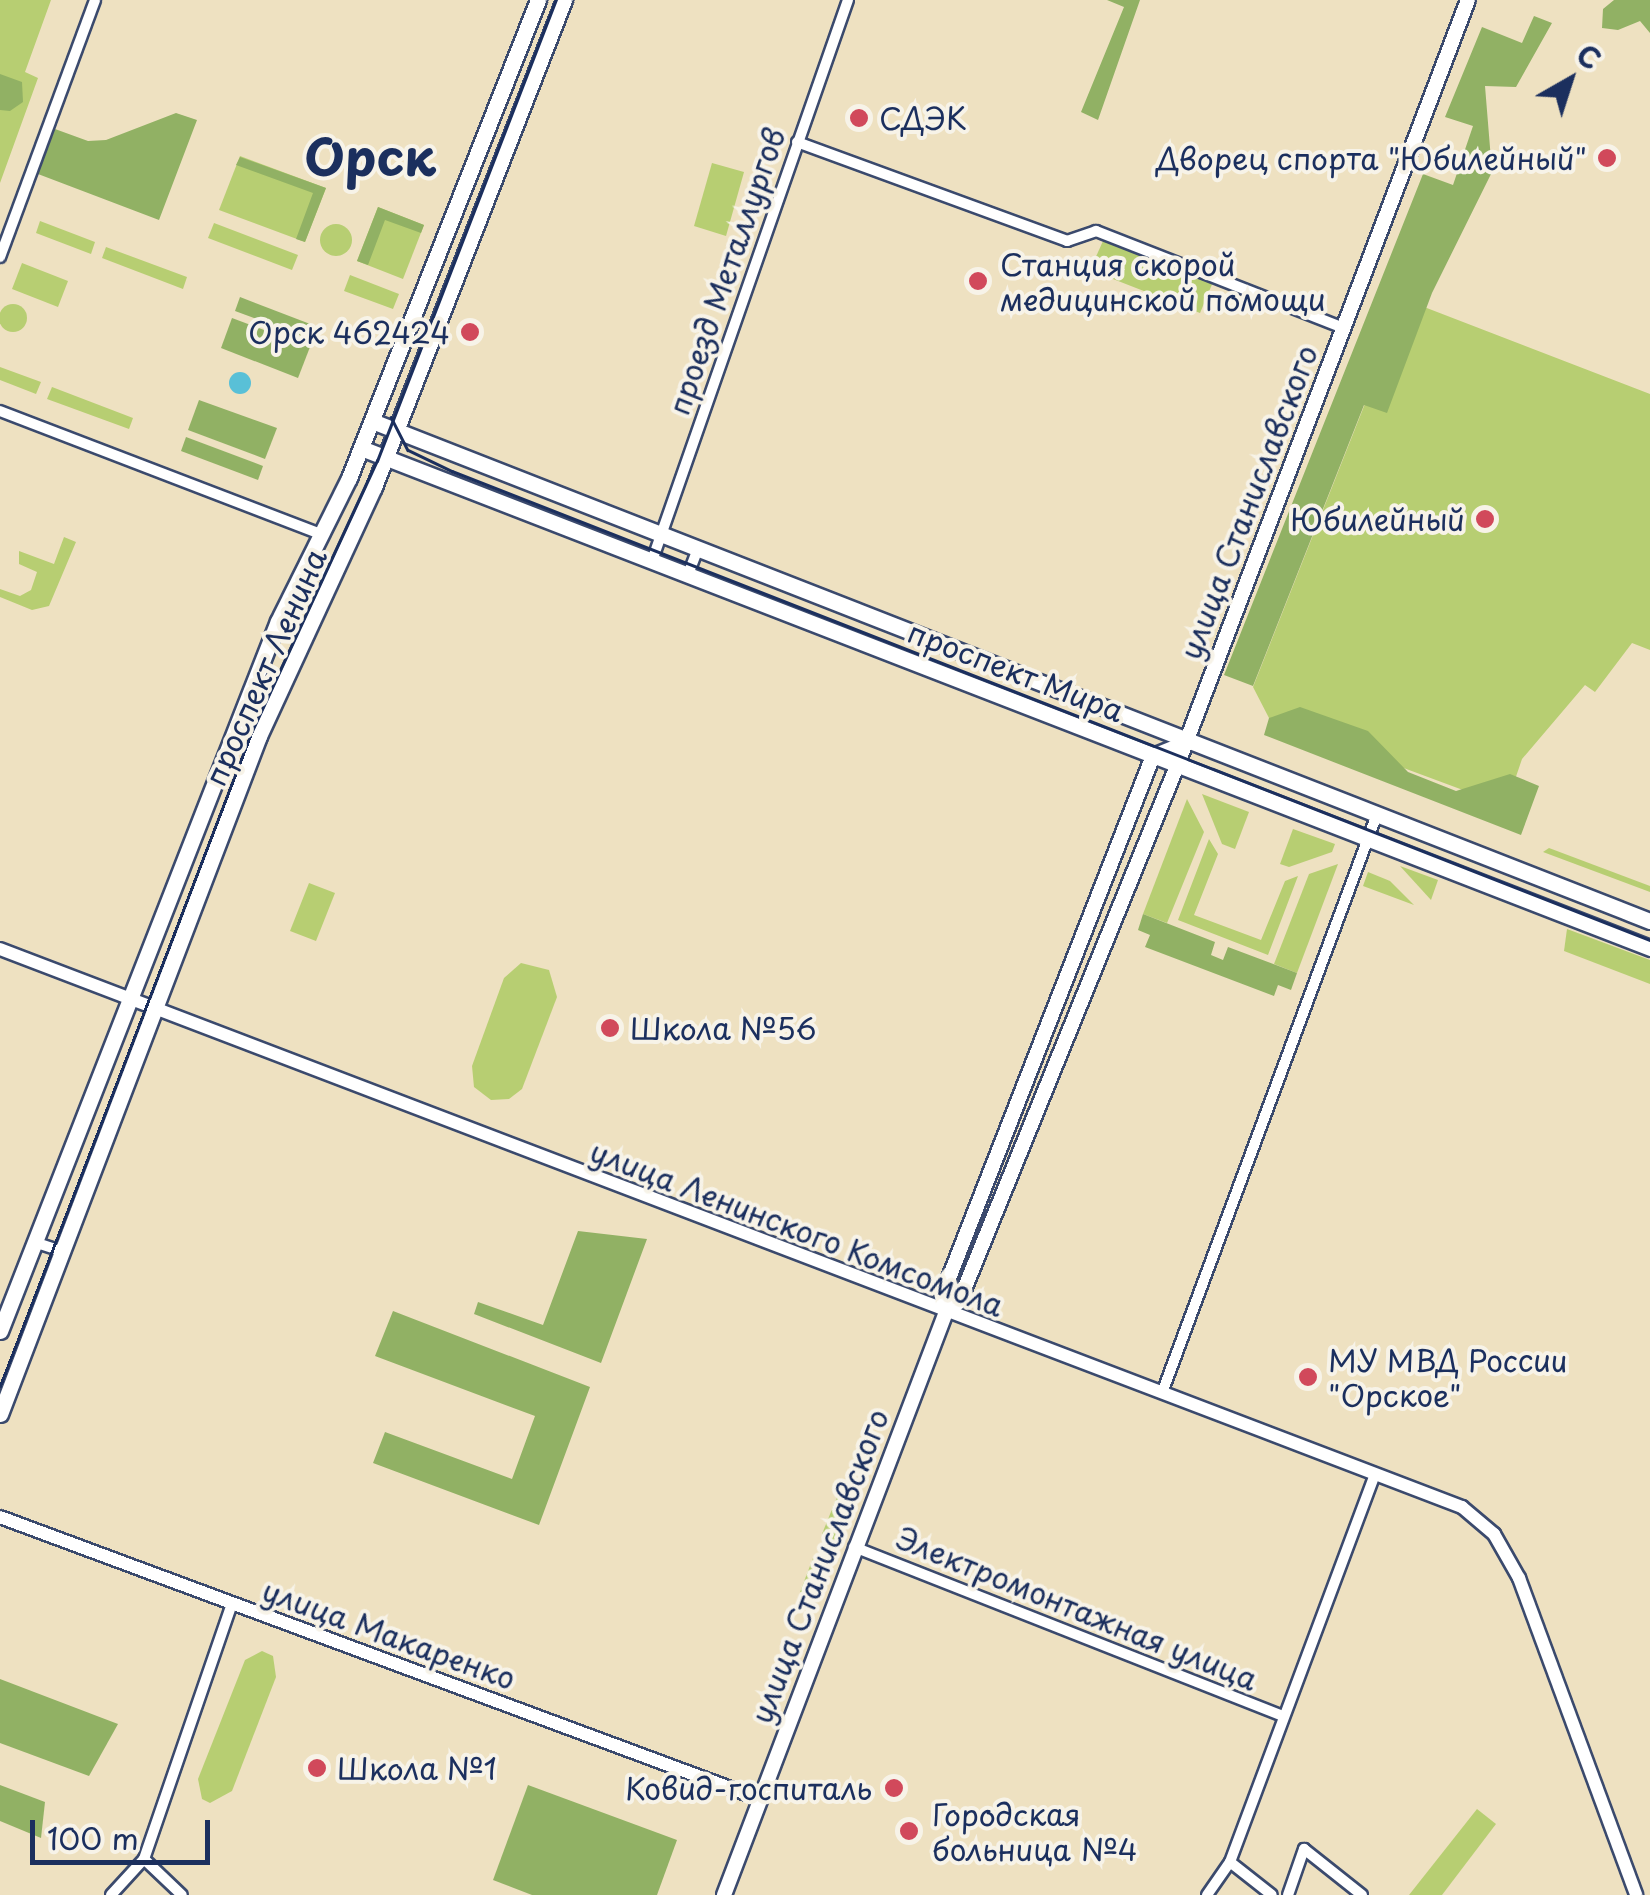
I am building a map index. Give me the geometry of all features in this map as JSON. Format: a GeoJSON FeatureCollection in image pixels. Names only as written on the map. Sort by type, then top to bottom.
{"type":"FeatureCollection","features":[{"type":"Feature","properties":{"kind":"main road","name":"проспект Ленина"},"geometry":{"type":"LineString","coordinates":[[0,1331],[278,622],[308,569],[361,448],[538,0]]}},
{"type":"Feature","properties":{"kind":"main road","name":"проспект Ленина"},"geometry":{"type":"LineString","coordinates":[[0,1414],[159,1010],[259,736],[305,634],[336,578],[386,458],[564,0]]}},
{"type":"Feature","properties":{"kind":"main road","name":"улица Станиславского"},"geometry":{"type":"LineString","coordinates":[[724,1895],[946,1312],[959,1302],[1177,766],[1468,0]]}},
{"type":"Feature","properties":{"kind":"main road","name":"проспект Мира"},"geometry":{"type":"LineString","coordinates":[[372,421],[1186,743],[1650,921]]}},
{"type":"Feature","properties":{"kind":"main road","name":"проспект Мира"},"geometry":{"type":"LineString","coordinates":[[361,448],[689,572],[1367,842],[1650,948]]}},
{"type":"Feature","properties":{"kind":"main road"},"geometry":{"type":"LineString","coordinates":[[1153,756],[1186,743]]}},
{"type":"Feature","properties":{"kind":"main road","name":"улица Станиславского"},"geometry":{"type":"LineString","coordinates":[[946,1312],[942,1296],[1153,756]]}},
{"type":"Feature","properties":{"kind":"street"},"geometry":{"type":"LineString","coordinates":[[0,256],[95,0]]}},
{"type":"Feature","properties":{"kind":"street","name":"проезд Металлургов"},"geometry":{"type":"LineString","coordinates":[[653,558],[848,0]]}},
{"type":"Feature","properties":{"kind":"street"},"geometry":{"type":"LineString","coordinates":[[511,72],[533,79]]}},
{"type":"Feature","properties":{"kind":"street"},"geometry":{"type":"LineString","coordinates":[[486,135],[508,143]]}},
{"type":"Feature","properties":{"kind":"street"},"geometry":{"type":"LineString","coordinates":[[797,142],[1067,241],[1096,231],[1343,328]]}},
{"type":"Feature","properties":{"kind":"street"},"geometry":{"type":"LineString","coordinates":[[449,228],[470,237]]}},
{"type":"Feature","properties":{"kind":"street"},"geometry":{"type":"LineString","coordinates":[[0,411],[323,535]]}},
{"type":"Feature","properties":{"kind":"street"},"geometry":{"type":"LineString","coordinates":[[573,528],[583,503]]}},
{"type":"Feature","properties":{"kind":"street"},"geometry":{"type":"LineString","coordinates":[[689,572],[698,548]]}},
{"type":"Feature","properties":{"kind":"street"},"geometry":{"type":"LineString","coordinates":[[308,569],[336,578]]}},
{"type":"Feature","properties":{"kind":"street"},"geometry":{"type":"LineString","coordinates":[[860,640],[870,616]]}},
{"type":"Feature","properties":{"kind":"street"},"geometry":{"type":"LineString","coordinates":[[278,622],[305,634]]}},
{"type":"Feature","properties":{"kind":"street"},"geometry":{"type":"LineString","coordinates":[[974,684],[983,661]]}},
{"type":"Feature","properties":{"kind":"street"},"geometry":{"type":"LineString","coordinates":[[1013,699],[1022,676]]}},
{"type":"Feature","properties":{"kind":"street"},"geometry":{"type":"LineString","coordinates":[[236,726],[259,736]]}},
{"type":"Feature","properties":{"kind":"street"},"geometry":{"type":"LineString","coordinates":[[216,776],[241,786]]}},
{"type":"Feature","properties":{"kind":"street"},"geometry":{"type":"LineString","coordinates":[[1162,1394],[1376,817]]}},
{"type":"Feature","properties":{"kind":"street"},"geometry":{"type":"LineString","coordinates":[[186,852],[213,863]]}},
{"type":"Feature","properties":{"kind":"street"},"geometry":{"type":"LineString","coordinates":[[176,878],[204,888]]}},
{"type":"Feature","properties":{"kind":"street","name":"улица Ленинского Комсомола"},"geometry":{"type":"LineString","coordinates":[[0,949],[1462,1507],[1494,1534],[1530,1608],[1636,1895]]}},
{"type":"Feature","properties":{"kind":"street"},"geometry":{"type":"LineString","coordinates":[[34,1242],[64,1252]]}},
{"type":"Feature","properties":{"kind":"street"},"geometry":{"type":"LineString","coordinates":[[1207,1895],[1230,1862],[1281,1715],[1375,1474]]}},
{"type":"Feature","properties":{"kind":"street","name":"улица Макаренко"},"geometry":{"type":"LineString","coordinates":[[0,1517],[760,1799]]}},
{"type":"Feature","properties":{"kind":"street","name":"Электромонтажная улица"},"geometry":{"type":"LineString","coordinates":[[854,1546],[1281,1715]]}},
{"type":"Feature","properties":{"kind":"street"},"geometry":{"type":"LineString","coordinates":[[111,1895],[144,1858],[232,1603]]}},
{"type":"Feature","properties":{"kind":"street"},"geometry":{"type":"LineString","coordinates":[[1288,1895],[1304,1849],[1362,1895]]}},
{"type":"Feature","properties":{"kind":"street"},"geometry":{"type":"LineString","coordinates":[[144,1858],[182,1895]]}},
{"type":"Feature","properties":{"kind":"street"},"geometry":{"type":"LineString","coordinates":[[1230,1862],[1272,1895]]}},
{"type":"Feature","properties":{"kind":"green space"},"geometry":{"type":"Polygon","coordinates":[[[0,0],[51,0],[25,72],[38,78],[0,183],[0,0]]]}},
{"type":"Feature","properties":{"kind":"green space"},"geometry":{"type":"Polygon","coordinates":[[[1107,0],[1140,0],[1098,120],[1081,112],[1124,7],[1107,0]]]}},
{"type":"Feature","properties":{"kind":"green space"},"geometry":{"type":"Polygon","coordinates":[[[1614,0],[1650,0],[1650,33],[1640,21],[1618,30],[1602,28],[1603,9],[1614,0]]]}},
{"type":"Feature","properties":{"kind":"green space"},"geometry":{"type":"Polygon","coordinates":[[[1534,16],[1552,23],[1516,87],[1485,86],[1492,172],[1432,293],[1387,413],[1364,405],[1253,686],[1224,675],[1423,174],[1453,185],[1473,126],[1445,117],[1482,27],[1522,43],[1534,16]]]}},
{"type":"Feature","properties":{"kind":"green space"},"geometry":{"type":"Polygon","coordinates":[[[0,74],[22,82],[23,102],[10,111],[0,110],[0,74]]]}},
{"type":"Feature","properties":{"kind":"green space"},"geometry":{"type":"Polygon","coordinates":[[[176,113],[197,120],[159,220],[38,174],[55,129],[88,141],[106,140],[176,113]]]}},
{"type":"Feature","properties":{"kind":"green space"},"geometry":{"type":"Polygon","coordinates":[[[240,156],[326,188],[305,242],[219,210],[240,156]]]}},
{"type":"Feature","properties":{"kind":"green space"},"geometry":{"type":"Polygon","coordinates":[[[240,157],[326,188],[305,242],[296,239],[313,193],[236,165],[240,157]]]}},
{"type":"Feature","properties":{"kind":"green space"},"geometry":{"type":"Polygon","coordinates":[[[712,163],[744,172],[726,236],[694,226],[712,163]]]}},
{"type":"Feature","properties":{"kind":"green space"},"geometry":{"type":"Polygon","coordinates":[[[378,207],[424,225],[403,279],[357,261],[378,207]]]}},
{"type":"Feature","properties":{"kind":"green space"},"geometry":{"type":"Polygon","coordinates":[[[378,207],[424,225],[421,233],[385,220],[368,265],[357,261],[378,207]]]}},
{"type":"Feature","properties":{"kind":"green space"},"geometry":{"type":"Polygon","coordinates":[[[40,221],[95,242],[91,254],[36,233],[40,221]]]}},
{"type":"Feature","properties":{"kind":"green space"},"geometry":{"type":"Polygon","coordinates":[[[214,223],[298,255],[292,270],[208,238],[214,223]]]}},
{"type":"Feature","properties":{"kind":"green space"},"geometry":{"type":"Polygon","coordinates":[[[336,224],[347,229],[352,240],[347,251],[336,256],[325,251],[320,240],[325,229],[336,224]]]}},
{"type":"Feature","properties":{"kind":"green space"},"geometry":{"type":"Polygon","coordinates":[[[1103,241],[1213,282],[1200,313],[1090,270],[1103,241]]]}},
{"type":"Feature","properties":{"kind":"green space"},"geometry":{"type":"Polygon","coordinates":[[[106,247],[187,277],[183,289],[102,258],[106,247]]]}},
{"type":"Feature","properties":{"kind":"green space"},"geometry":{"type":"Polygon","coordinates":[[[22,263],[68,281],[58,307],[12,289],[22,263]]]}},
{"type":"Feature","properties":{"kind":"green space"},"geometry":{"type":"Polygon","coordinates":[[[350,275],[399,294],[393,309],[344,291],[350,275]]]}},
{"type":"Feature","properties":{"kind":"green space"},"geometry":{"type":"Polygon","coordinates":[[[240,297],[318,327],[313,340],[235,311],[240,297]]]}},
{"type":"Feature","properties":{"kind":"green space","name":"Юбилейный"},"geometry":{"type":"Polygon","coordinates":[[[1406,300],[1650,394],[1650,650],[1632,643],[1595,692],[1585,685],[1522,759],[1506,806],[1269,718],[1253,687],[1406,300]]]}},
{"type":"Feature","properties":{"kind":"green space"},"geometry":{"type":"Polygon","coordinates":[[[13,304],[23,308],[27,318],[23,328],[13,332],[3,328],[-1,318],[3,308],[13,304]]]}},
{"type":"Feature","properties":{"kind":"green space"},"geometry":{"type":"Polygon","coordinates":[[[232,318],[310,347],[298,378],[221,348],[232,318]]]}},
{"type":"Feature","properties":{"kind":"green space"},"geometry":{"type":"Polygon","coordinates":[[[0,367],[41,382],[36,394],[0,380],[0,367]]]}},
{"type":"Feature","properties":{"kind":"green space"},"geometry":{"type":"Polygon","coordinates":[[[52,387],[133,418],[129,429],[47,399],[52,387]]]}},
{"type":"Feature","properties":{"kind":"green space"},"geometry":{"type":"Polygon","coordinates":[[[199,400],[277,428],[265,459],[188,430],[199,400]]]}},
{"type":"Feature","properties":{"kind":"green space"},"geometry":{"type":"Polygon","coordinates":[[[186,437],[263,466],[258,480],[181,451],[186,437]]]}},
{"type":"Feature","properties":{"kind":"green space"},"geometry":{"type":"Polygon","coordinates":[[[64,537],[76,542],[49,606],[32,610],[0,597],[0,589],[20,596],[31,590],[37,572],[19,564],[19,551],[54,564],[64,537]]]}},
{"type":"Feature","properties":{"kind":"green space"},"geometry":{"type":"Polygon","coordinates":[[[1300,707],[1368,731],[1408,772],[1456,791],[1510,774],[1539,786],[1521,835],[1264,735],[1269,718],[1300,707]]]}},
{"type":"Feature","properties":{"kind":"green space"},"geometry":{"type":"Polygon","coordinates":[[[1202,794],[1249,812],[1235,849],[1222,844],[1202,794]]]}},
{"type":"Feature","properties":{"kind":"green space"},"geometry":{"type":"Polygon","coordinates":[[[1187,799],[1204,832],[1167,923],[1143,914],[1187,799]]]}},
{"type":"Feature","properties":{"kind":"green space"},"geometry":{"type":"Polygon","coordinates":[[[1293,829],[1335,844],[1332,852],[1289,867],[1280,864],[1293,829]]]}},
{"type":"Feature","properties":{"kind":"green space"},"geometry":{"type":"Polygon","coordinates":[[[1209,839],[1218,854],[1194,915],[1261,940],[1285,881],[1298,876],[1268,955],[1178,920],[1209,839]]]}},
{"type":"Feature","properties":{"kind":"green space"},"geometry":{"type":"Polygon","coordinates":[[[1549,848],[1650,886],[1650,892],[1543,852],[1549,848]]]}},
{"type":"Feature","properties":{"kind":"green space"},"geometry":{"type":"Polygon","coordinates":[[[1338,864],[1297,973],[1274,964],[1309,874],[1338,864]]]}},
{"type":"Feature","properties":{"kind":"green space"},"geometry":{"type":"Polygon","coordinates":[[[1400,866],[1438,880],[1431,900],[1400,866]]]}},
{"type":"Feature","properties":{"kind":"green space"},"geometry":{"type":"Polygon","coordinates":[[[1368,872],[1390,881],[1414,905],[1363,886],[1368,872]]]}},
{"type":"Feature","properties":{"kind":"green space"},"geometry":{"type":"Polygon","coordinates":[[[309,883],[335,893],[316,941],[290,931],[309,883]]]}},
{"type":"Feature","properties":{"kind":"green space"},"geometry":{"type":"Polygon","coordinates":[[[1143,914],[1215,942],[1211,955],[1223,960],[1228,947],[1297,973],[1291,990],[1278,985],[1274,996],[1145,947],[1150,935],[1138,930],[1143,914]]]}},
{"type":"Feature","properties":{"kind":"green space"},"geometry":{"type":"Polygon","coordinates":[[[1567,929],[1650,960],[1650,984],[1564,951],[1567,929]]]}},
{"type":"Feature","properties":{"kind":"green space"},"geometry":{"type":"Polygon","coordinates":[[[521,963],[549,970],[557,997],[522,1089],[509,1099],[491,1100],[474,1087],[472,1066],[504,978],[521,963]]]}},
{"type":"Feature","properties":{"kind":"green space"},"geometry":{"type":"Polygon","coordinates":[[[578,1231],[647,1239],[601,1363],[474,1314],[478,1302],[543,1325],[578,1231]]]}},
{"type":"Feature","properties":{"kind":"green space"},"geometry":{"type":"Polygon","coordinates":[[[393,1311],[590,1387],[539,1525],[373,1463],[385,1432],[512,1479],[535,1416],[375,1356],[393,1311]]]}},
{"type":"Feature","properties":{"kind":"green space"},"geometry":{"type":"Polygon","coordinates":[[[837,1497],[853,1504],[835,1548],[822,1534],[837,1497]]]}},
{"type":"Feature","properties":{"kind":"green space"},"geometry":{"type":"Polygon","coordinates":[[[824,1553],[832,1556],[816,1597],[800,1592],[813,1558],[821,1561],[824,1553]]]}},
{"type":"Feature","properties":{"kind":"green space"},"geometry":{"type":"Polygon","coordinates":[[[262,1651],[273,1656],[276,1677],[232,1791],[210,1803],[202,1799],[198,1779],[245,1660],[262,1651]]]}},
{"type":"Feature","properties":{"kind":"green space"},"geometry":{"type":"Polygon","coordinates":[[[0,1679],[118,1724],[89,1776],[0,1743],[0,1679]]]}},
{"type":"Feature","properties":{"kind":"green space"},"geometry":{"type":"Polygon","coordinates":[[[0,1785],[45,1802],[41,1838],[0,1821],[0,1785]]]}},
{"type":"Feature","properties":{"kind":"green space"},"geometry":{"type":"Polygon","coordinates":[[[528,1785],[677,1840],[657,1895],[532,1895],[493,1880],[528,1785]]]}},
{"type":"Feature","properties":{"kind":"green space"},"geometry":{"type":"Polygon","coordinates":[[[1477,1809],[1496,1824],[1442,1895],[1409,1895],[1477,1809]]]}},
{"type":"Feature","properties":{"kind":"water"},"geometry":{"type":"Polygon","coordinates":[[[240,372],[248,375],[248,391],[240,394],[232,391],[229,383],[232,375],[240,372]]]}},
{"type":"Feature","properties":{"kind":"tram line"},"geometry":{"type":"LineString","coordinates":[[0,1386],[252,731],[377,461],[556,0]]}},
{"type":"Feature","properties":{"kind":"tram line"},"geometry":{"type":"LineString","coordinates":[[391,417],[408,450],[452,471],[1650,940]]}},
{"type":"Feature","properties":{"kind":"place","name":"СДЭК"},"geometry":{"type":"Point","coordinates":[859,118]}},
{"type":"Feature","properties":{"kind":"place","name":"Дворец спорта \"Юбилейный\""},"geometry":{"type":"Point","coordinates":[1607,158]}},
{"type":"Feature","properties":{"kind":"place","name":"Станция скорой медицинской помощи"},"geometry":{"type":"Point","coordinates":[978,281]}},
{"type":"Feature","properties":{"kind":"place","name":"Орск 462424"},"geometry":{"type":"Point","coordinates":[470,332]}},
{"type":"Feature","properties":{"kind":"place","name":"Юбилейный"},"geometry":{"type":"Point","coordinates":[1485,519]}},
{"type":"Feature","properties":{"kind":"place","name":"Школа №56"},"geometry":{"type":"Point","coordinates":[610,1028]}},
{"type":"Feature","properties":{"kind":"place","name":"МУ МВД России \"Орское\""},"geometry":{"type":"Point","coordinates":[1308,1377]}},
{"type":"Feature","properties":{"kind":"place","name":"Школа №1"},"geometry":{"type":"Point","coordinates":[317,1768]}},
{"type":"Feature","properties":{"kind":"place","name":"Ковид-госпиталь"},"geometry":{"type":"Point","coordinates":[894,1788]}},
{"type":"Feature","properties":{"kind":"place","name":"Городская больница №4"},"geometry":{"type":"Point","coordinates":[909,1831]}},
{"type":"Feature","properties":{"kind":"district","name":"Орск"},"geometry":{"type":"Point","coordinates":[370,156]}}]}
